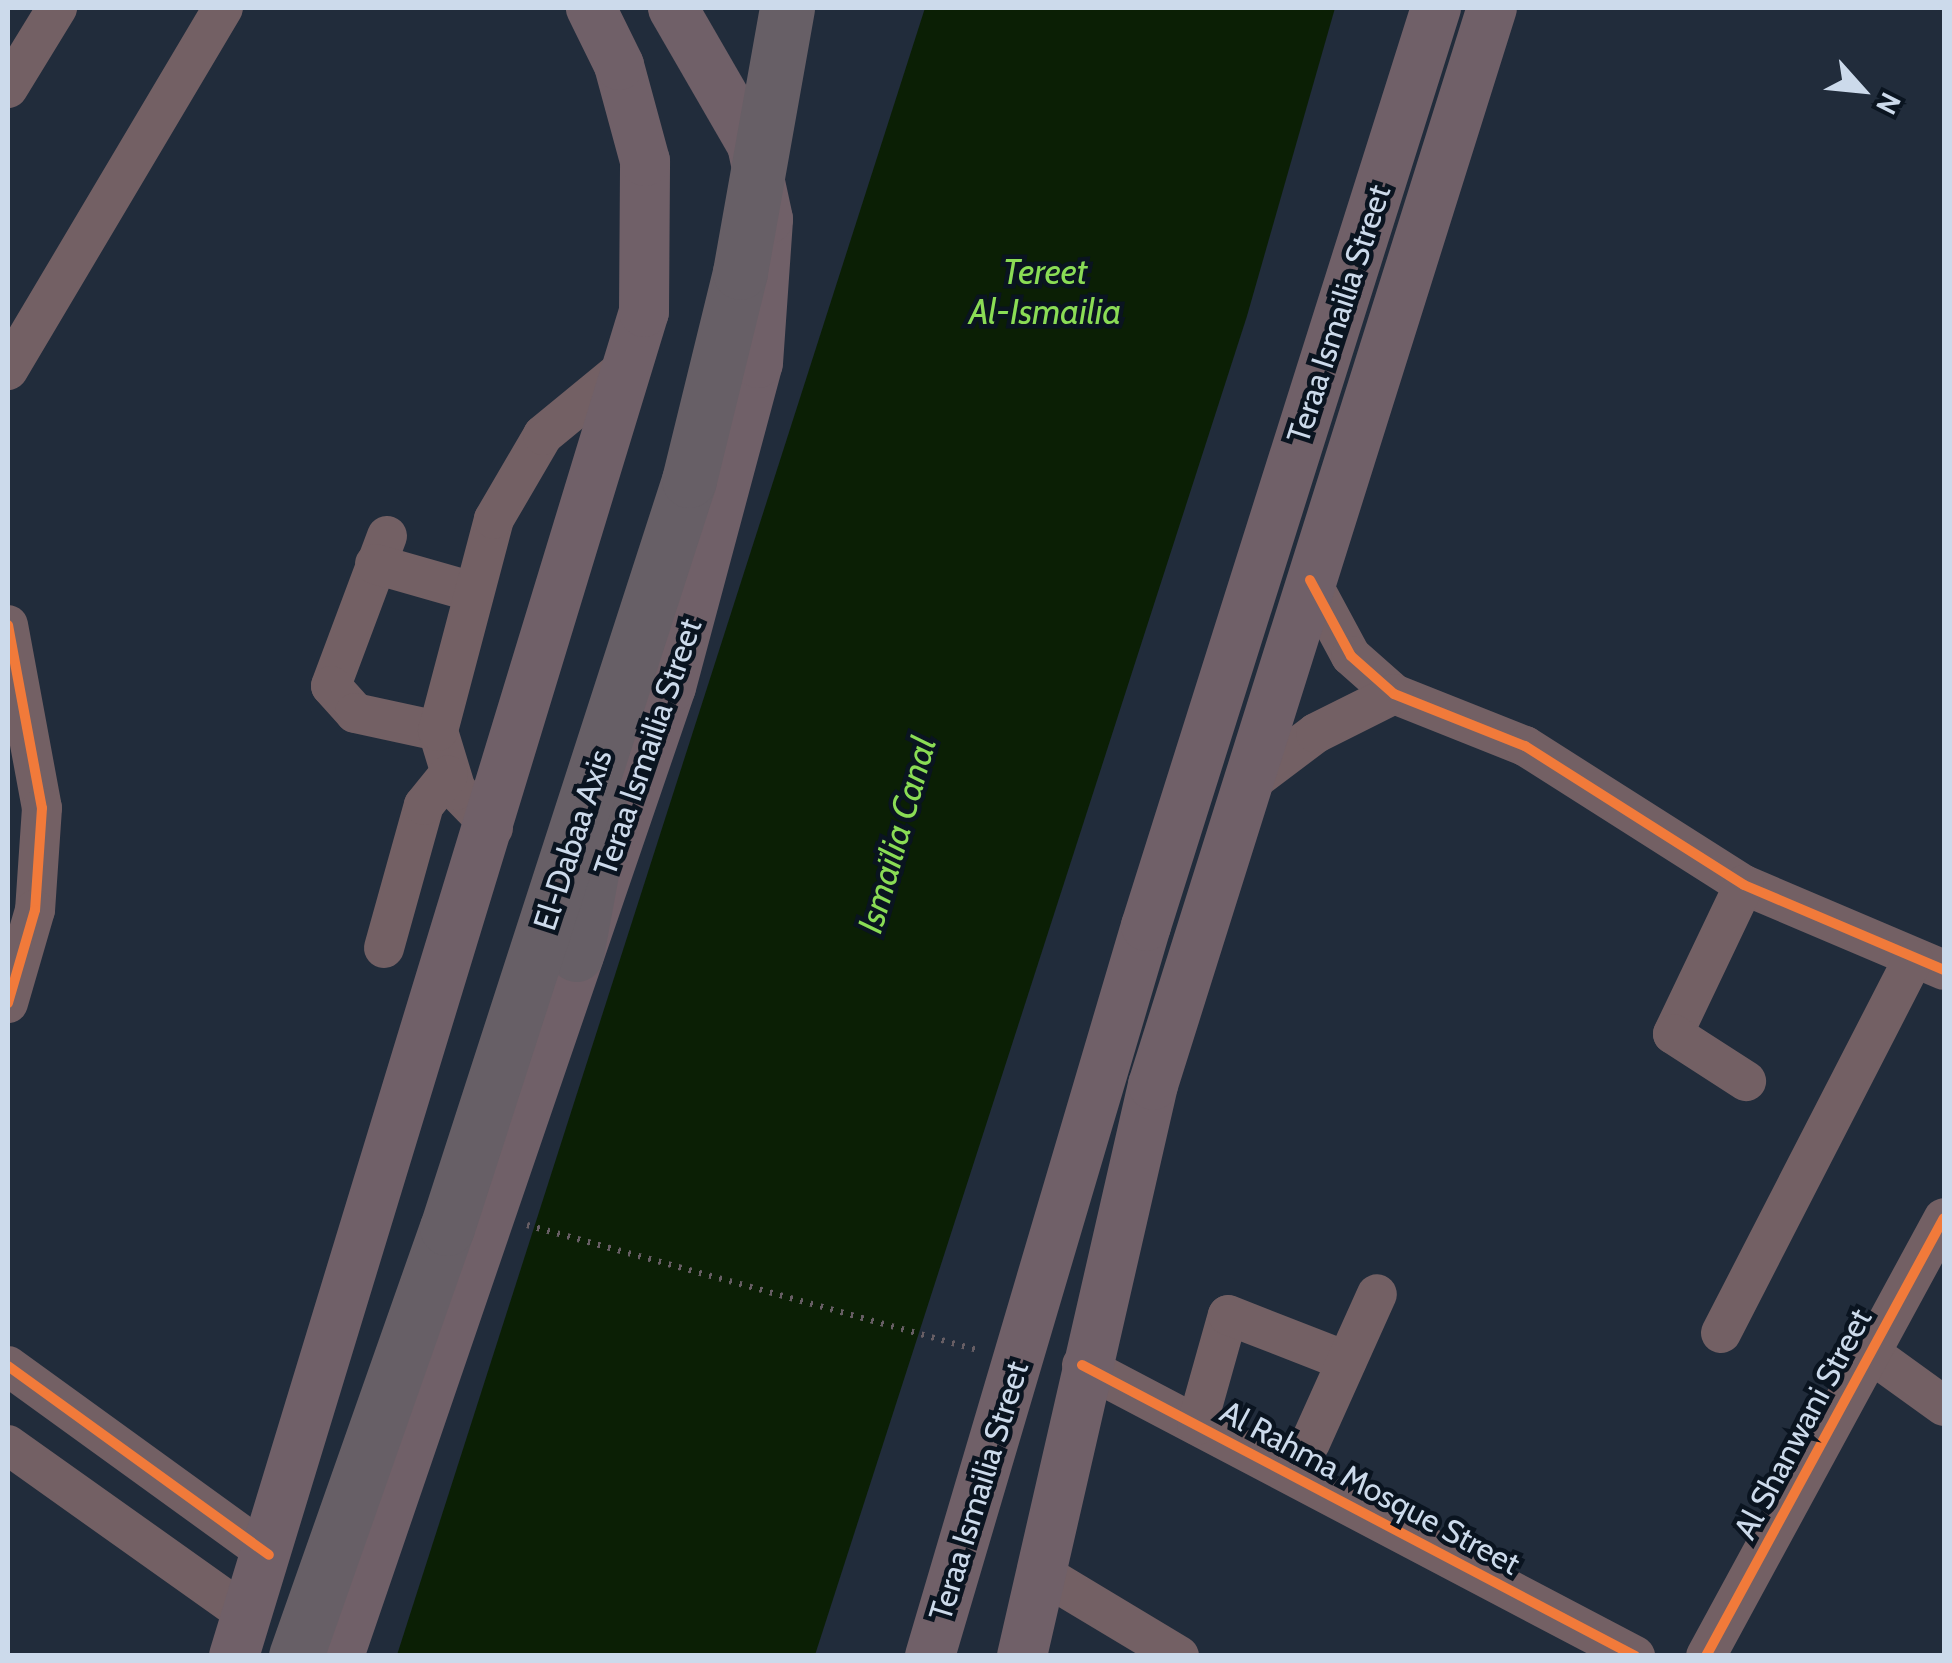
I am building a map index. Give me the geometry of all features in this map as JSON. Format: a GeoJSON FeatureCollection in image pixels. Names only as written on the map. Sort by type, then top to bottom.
{"type":"FeatureCollection","features":[{"type":"Feature","properties":{"kind":"highway","name":"El-Dabaa Axis"},"geometry":{"type":"LineString","coordinates":[[296,1656],[448,1228],[689,480],[740,272],[787,8]]}},
{"type":"Feature","properties":{"kind":"highway"},"geometry":{"type":"LineString","coordinates":[[576,954],[624,743],[744,382],[824,8]]}},
{"type":"Feature","properties":{"kind":"main road"},"geometry":{"type":"LineString","coordinates":[[240,1635],[269,1555],[494,828],[633,361],[650,262],[646,162],[619,65],[591,8]]}},
{"type":"Feature","properties":{"kind":"main road","name":"Teraa Ismailia Street"},"geometry":{"type":"LineString","coordinates":[[339,1656],[714,547],[766,293],[768,219],[752,145],[673,8]]}},
{"type":"Feature","properties":{"kind":"main road","name":"Teraa Ismailia Street"},"geometry":{"type":"LineString","coordinates":[[930,1656],[1152,908],[1436,8]]}},
{"type":"Feature","properties":{"kind":"main road","name":"Teraa Ismailia Street"},"geometry":{"type":"LineString","coordinates":[[1022,1656],[1082,1365],[1153,1085],[1492,8]]}},
{"type":"Feature","properties":{"kind":"street"},"geometry":{"type":"LineString","coordinates":[[8,88],[56,8]]}},
{"type":"Feature","properties":{"kind":"street"},"geometry":{"type":"LineString","coordinates":[[8,370],[223,8]]}},
{"type":"Feature","properties":{"kind":"street"},"geometry":{"type":"LineString","coordinates":[[494,828],[448,775],[438,730],[494,519],[524,462],[577,400],[633,361]]}},
{"type":"Feature","properties":{"kind":"street"},"geometry":{"type":"LineString","coordinates":[[438,730],[355,713],[331,686],[381,550],[473,592]]}},
{"type":"Feature","properties":{"kind":"street"},"geometry":{"type":"LineString","coordinates":[[1310,580],[1342,644],[1394,694],[1524,746],[1744,885],[1929,964],[1721,1333]]}},
{"type":"Feature","properties":{"kind":"street"},"geometry":{"type":"LineString","coordinates":[[8,625],[42,808],[8,1003]]}},
{"type":"Feature","properties":{"kind":"street"},"geometry":{"type":"LineString","coordinates":[[1247,785],[1316,733],[1394,694]]}},
{"type":"Feature","properties":{"kind":"street"},"geometry":{"type":"LineString","coordinates":[[384,948],[424,804],[448,775]]}},
{"type":"Feature","properties":{"kind":"street"},"geometry":{"type":"LineString","coordinates":[[1744,885],[1674,1034],[1746,1080]]}},
{"type":"Feature","properties":{"kind":"street","name":"Al Shanwani Street"},"geometry":{"type":"LineString","coordinates":[[1706,1656],[1944,1218]]}},
{"type":"Feature","properties":{"kind":"street"},"geometry":{"type":"LineString","coordinates":[[1310,1442],[1377,1294]]}},
{"type":"Feature","properties":{"kind":"street"},"geometry":{"type":"LineString","coordinates":[[1197,1425],[1228,1315],[1346,1361]]}},
{"type":"Feature","properties":{"kind":"street"},"geometry":{"type":"LineString","coordinates":[[1869,1352],[1944,1406]]}},
{"type":"Feature","properties":{"kind":"street","name":"Al Rahma Mosque Street"},"geometry":{"type":"LineString","coordinates":[[1082,1365],[1635,1656]]}},
{"type":"Feature","properties":{"kind":"street"},"geometry":{"type":"LineString","coordinates":[[8,1366],[269,1555]]}},
{"type":"Feature","properties":{"kind":"street"},"geometry":{"type":"LineString","coordinates":[[8,1445],[240,1635]]}},
{"type":"Feature","properties":{"kind":"street"},"geometry":{"type":"LineString","coordinates":[[1041,1573],[1179,1656]]}},
{"type":"Feature","properties":{"kind":"path"},"geometry":{"type":"LineString","coordinates":[[527,1225],[992,1354]]}},
{"type":"Feature","properties":{"kind":"water","name":"Tereet Al-Ismailia"},"geometry":{"type":"Polygon","coordinates":[[[925,8],[1335,8],[1247,316],[815,1655],[397,1655],[925,8]]]}},
{"type":"Feature","properties":{"kind":"cycle path"},"geometry":{"type":"LineString","coordinates":[[1310,580],[1351,656],[1394,694],[1525,746],[1744,885],[1944,970]]}},
{"type":"Feature","properties":{"kind":"cycle path"},"geometry":{"type":"LineString","coordinates":[[8,625],[42,808],[35,910],[8,1003]]}},
{"type":"Feature","properties":{"kind":"cycle path"},"geometry":{"type":"LineString","coordinates":[[1706,1656],[1944,1218]]}},
{"type":"Feature","properties":{"kind":"cycle path"},"geometry":{"type":"LineString","coordinates":[[1082,1365],[1635,1656]]}},
{"type":"Feature","properties":{"kind":"cycle path"},"geometry":{"type":"LineString","coordinates":[[8,1366],[269,1555]]}},
{"type":"Feature","properties":{"kind":"water label","name":"Ismaïlia Canal"},"geometry":{"type":"Point","coordinates":[897,835]}}]}
